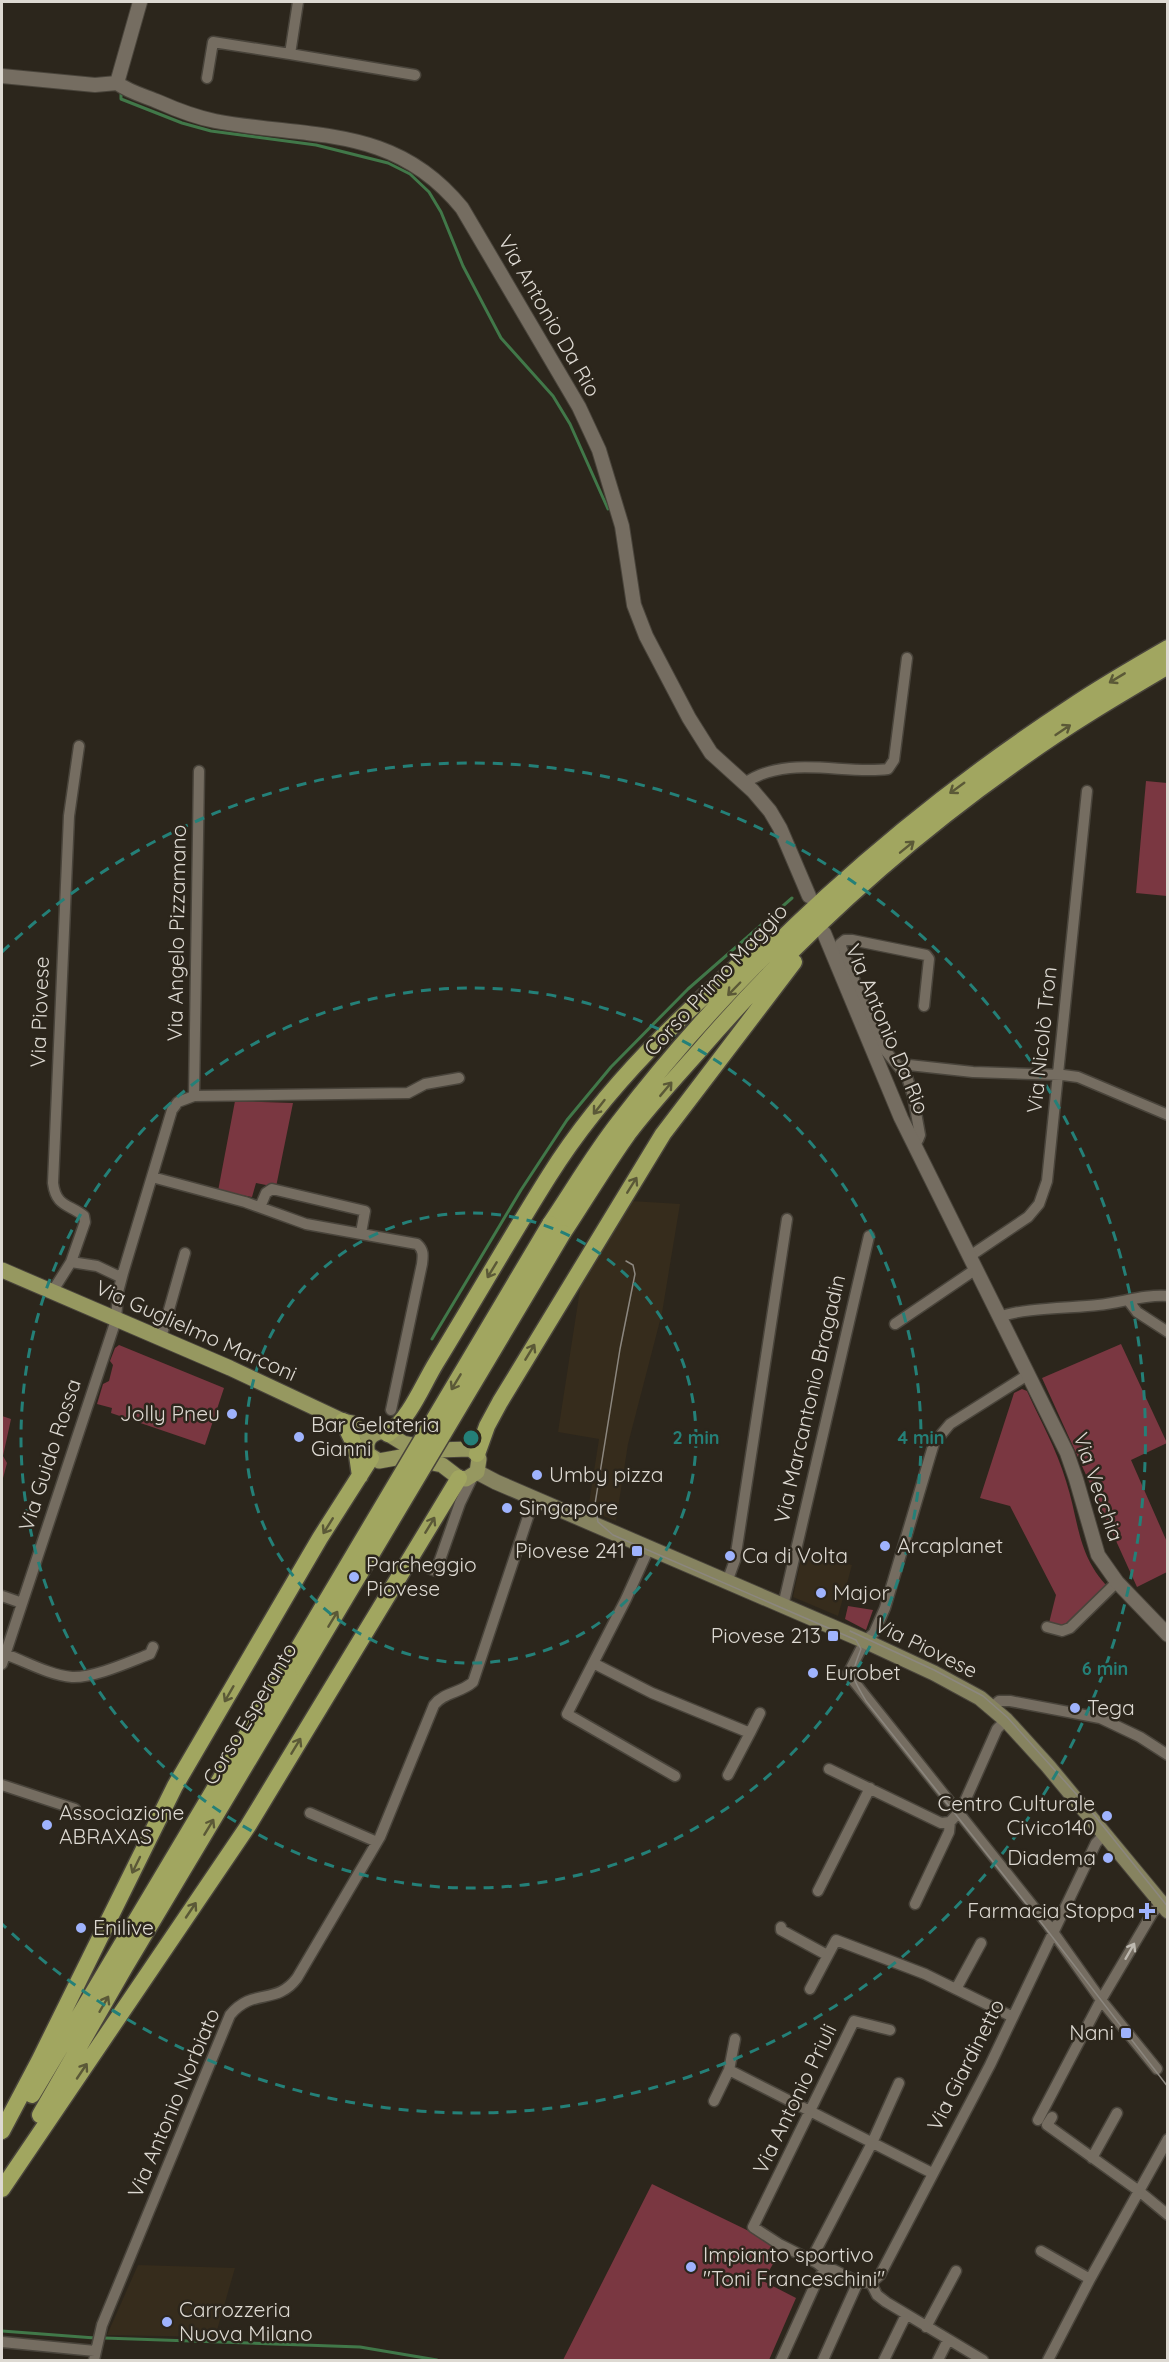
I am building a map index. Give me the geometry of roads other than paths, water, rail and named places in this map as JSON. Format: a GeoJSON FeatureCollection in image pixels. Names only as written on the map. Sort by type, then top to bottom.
{"type":"FeatureCollection","features":[{"type":"Feature","properties":{"kind":"highway","name":"Corso Primo Maggio"},"geometry":{"type":"LineString","coordinates":[[422,1455],[563,1233],[623,1128],[806,936],[945,797],[1071,706],[1167,648]]}},
{"type":"Feature","properties":{"kind":"highway","name":"Corso Primo Maggio"},"geometry":{"type":"LineString","coordinates":[[879,861],[953,810],[1018,760],[1078,720],[1167,666]]}},
{"type":"Feature","properties":{"kind":"highway"},"geometry":{"type":"LineString","coordinates":[[388,1434],[406,1417],[430,1372],[550,1174],[609,1094],[642,1057],[719,982],[816,897],[879,861]]}},
{"type":"Feature","properties":{"kind":"highway"},"geometry":{"type":"LineString","coordinates":[[477,1454],[487,1426],[500,1402],[670,1124],[807,945],[879,861]]}},
{"type":"Feature","properties":{"kind":"highway"},"geometry":{"type":"LineString","coordinates":[[344,1421],[356,1448],[360,1476]]}},
{"type":"Feature","properties":{"kind":"highway","name":"Corso Esperanto"},"geometry":{"type":"LineString","coordinates":[[2,2182],[297,1666],[422,1455]]}},
{"type":"Feature","properties":{"kind":"highway"},"geometry":{"type":"LineString","coordinates":[[2,2131],[175,1786],[320,1538],[371,1458]]}},
{"type":"Feature","properties":{"kind":"highway"},"geometry":{"type":"LineString","coordinates":[[2,2189],[248,1826],[470,1475]]}},
{"type":"Feature","properties":{"kind":"highway","name":"Corso Esperanto"},"geometry":{"type":"LineString","coordinates":[[2,2144],[297,1666]]}},
{"type":"Feature","properties":{"kind":"main road","name":"Via Guglielmo Marconi"},"geometry":{"type":"LineString","coordinates":[[2,1270],[353,1423],[370,1437]]}},
{"type":"Feature","properties":{"kind":"main road"},"geometry":{"type":"LineString","coordinates":[[371,1458],[366,1444],[370,1437],[379,1432],[388,1434],[403,1443],[437,1450],[470,1449],[477,1454],[479,1466],[470,1475]]}},
{"type":"Feature","properties":{"kind":"main road","name":"Via Piovese"},"geometry":{"type":"LineString","coordinates":[[371,1458],[384,1461],[401,1457],[436,1464],[496,1482],[864,1641],[966,1689],[1006,1720],[1048,1766],[1165,1908]]}},
{"type":"Feature","properties":{"kind":"street"},"geometry":{"type":"LineString","coordinates":[[2,76],[96,85],[117,83],[140,2]]}},
{"type":"Feature","properties":{"kind":"street"},"geometry":{"type":"LineString","coordinates":[[290,54],[298,2]]}},
{"type":"Feature","properties":{"kind":"street"},"geometry":{"type":"LineString","coordinates":[[207,78],[213,42],[415,75]]}},
{"type":"Feature","properties":{"kind":"street","name":"Via Antonio Da Rio"},"geometry":{"type":"LineString","coordinates":[[117,83],[192,116],[371,145],[408,160],[446,188],[462,208],[579,407],[599,450],[622,526],[634,605],[656,657],[711,753],[746,783],[770,811],[780,828],[809,896]]}},
{"type":"Feature","properties":{"kind":"street"},"geometry":{"type":"LineString","coordinates":[[746,783],[763,775],[788,769],[813,767],[888,769],[894,760],[907,658]]}},
{"type":"Feature","properties":{"kind":"street","name":"Via Piovese"},"geometry":{"type":"LineString","coordinates":[[52,1292],[71,1262],[84,1228],[84,1216],[61,1203],[54,1191],[53,1183],[69,816],[79,746]]}},
{"type":"Feature","properties":{"kind":"street","name":"Via Angelo Pizzamano"},"geometry":{"type":"LineString","coordinates":[[194,1096],[199,771]]}},
{"type":"Feature","properties":{"kind":"street","name":"Via Nicolò Tron"},"geometry":{"type":"LineString","coordinates":[[970,1256],[1028,1217],[1039,1204],[1047,1181],[1087,791]]}},
{"type":"Feature","properties":{"kind":"street","name":"Via Antonio Da Rio"},"geometry":{"type":"LineString","coordinates":[[824,933],[913,1142],[1044,1403]]}},
{"type":"Feature","properties":{"kind":"street","name":"Via Antonio Da Rio"},"geometry":{"type":"LineString","coordinates":[[913,1142],[918,1140],[920,1135],[907,1077],[902,1068],[880,1044],[840,944],[845,940],[852,940],[926,955],[929,960],[924,1006]]}},
{"type":"Feature","properties":{"kind":"street"},"geometry":{"type":"LineString","coordinates":[[902,1068],[909,1065],[973,1072],[1058,1075],[1087,1080],[1167,1115]]}},
{"type":"Feature","properties":{"kind":"street"},"geometry":{"type":"LineString","coordinates":[[116,1320],[118,1292],[123,1273],[172,1110],[178,1102],[194,1096],[408,1093],[425,1084],[459,1078]]}},
{"type":"Feature","properties":{"kind":"street"},"geometry":{"type":"LineString","coordinates":[[152,1177],[260,1207],[306,1224],[417,1244],[422,1248],[423,1254],[391,1410]]}},
{"type":"Feature","properties":{"kind":"street"},"geometry":{"type":"LineString","coordinates":[[260,1207],[266,1193],[272,1189],[365,1211],[361,1233]]}},
{"type":"Feature","properties":{"kind":"street"},"geometry":{"type":"LineString","coordinates":[[727,1582],[735,1560],[787,1219]]}},
{"type":"Feature","properties":{"kind":"street","name":"Via Marcantonio Bragadin"},"geometry":{"type":"LineString","coordinates":[[783,1606],[869,1236]]}},
{"type":"Feature","properties":{"kind":"street"},"geometry":{"type":"LineString","coordinates":[[161,1338],[185,1253]]}},
{"type":"Feature","properties":{"kind":"street"},"geometry":{"type":"LineString","coordinates":[[71,1262],[97,1266],[118,1276],[123,1273]]}},
{"type":"Feature","properties":{"kind":"street"},"geometry":{"type":"LineString","coordinates":[[895,1324],[976,1269]]}},
{"type":"Feature","properties":{"kind":"street"},"geometry":{"type":"LineString","coordinates":[[1000,1317],[1017,1313],[1167,1296]]}},
{"type":"Feature","properties":{"kind":"street"},"geometry":{"type":"LineString","coordinates":[[1128,1300],[1137,1312],[1167,1332]]}},
{"type":"Feature","properties":{"kind":"street","name":"Via Guido Rossa"},"geometry":{"type":"LineString","coordinates":[[3,1659],[116,1320]]}},
{"type":"Feature","properties":{"kind":"street"},"geometry":{"type":"LineString","coordinates":[[1029,1374],[950,1424],[939,1434],[934,1443],[885,1608],[874,1633],[864,1641],[848,1674],[954,1818],[1053,1934],[1101,2000],[1157,2069]]}},
{"type":"Feature","properties":{"kind":"street","name":"Via Vecchia"},"geometry":{"type":"LineString","coordinates":[[1044,1403],[1072,1467],[1098,1555],[1117,1582],[1167,1635]]}},
{"type":"Feature","properties":{"kind":"street"},"geometry":{"type":"LineString","coordinates":[[428,1568],[436,1571],[470,1475]]}},
{"type":"Feature","properties":{"kind":"street","name":"Via Antonio Norbiato"},"geometry":{"type":"LineString","coordinates":[[2,2342],[94,2356],[102,2325],[230,2015],[239,2005],[249,1999],[290,1988],[377,1842],[434,1705],[439,1699],[467,1687],[472,1682],[534,1499]]}},
{"type":"Feature","properties":{"kind":"street"},"geometry":{"type":"LineString","coordinates":[[649,1548],[626,1599],[567,1714],[675,1776]]}},
{"type":"Feature","properties":{"kind":"street"},"geometry":{"type":"LineString","coordinates":[[1047,1627],[1062,1631],[1070,1628],[1117,1582]]}},
{"type":"Feature","properties":{"kind":"street"},"geometry":{"type":"LineString","coordinates":[[2,1596],[22,1603]]}},
{"type":"Feature","properties":{"kind":"street"},"geometry":{"type":"LineString","coordinates":[[3,1659],[74,1677],[90,1675],[133,1661],[150,1654],[153,1647]]}},
{"type":"Feature","properties":{"kind":"street"},"geometry":{"type":"LineString","coordinates":[[593,1663],[652,1693],[750,1733]]}},
{"type":"Feature","properties":{"kind":"street","name":"Via Piovese"},"geometry":{"type":"LineString","coordinates":[[992,1707],[999,1701],[1010,1701],[1100,1718],[1140,1737],[1167,1755]]}},
{"type":"Feature","properties":{"kind":"street"},"geometry":{"type":"LineString","coordinates":[[728,1775],[760,1713]]}},
{"type":"Feature","properties":{"kind":"street"},"geometry":{"type":"LineString","coordinates":[[915,1904],[997,1728],[1006,1720]]}},
{"type":"Feature","properties":{"kind":"street"},"geometry":{"type":"LineString","coordinates":[[830,1769],[941,1822],[954,1818]]}},
{"type":"Feature","properties":{"kind":"street"},"geometry":{"type":"LineString","coordinates":[[2,1785],[75,1809]]}},
{"type":"Feature","properties":{"kind":"street"},"geometry":{"type":"LineString","coordinates":[[818,1891],[870,1788]]}},
{"type":"Feature","properties":{"kind":"street"},"geometry":{"type":"LineString","coordinates":[[310,1813],[377,1842]]}},
{"type":"Feature","properties":{"kind":"street","name":"Via Giardinetto"},"geometry":{"type":"LineString","coordinates":[[871,2283],[880,2275],[990,2065],[1096,1843],[1104,1835]]}},
{"type":"Feature","properties":{"kind":"street"},"geometry":{"type":"LineString","coordinates":[[1038,2120],[1101,2000],[1153,1912],[1165,1908]]}},
{"type":"Feature","properties":{"kind":"street"},"geometry":{"type":"LineString","coordinates":[[781,1927],[781,1930],[827,1955]]}},
{"type":"Feature","properties":{"kind":"street"},"geometry":{"type":"LineString","coordinates":[[810,1989],[836,1940],[924,1974],[1013,2017]]}},
{"type":"Feature","properties":{"kind":"street"},"geometry":{"type":"LineString","coordinates":[[956,1989],[981,1943]]}},
{"type":"Feature","properties":{"kind":"street","name":"Via Antonio Priuli"},"geometry":{"type":"LineString","coordinates":[[811,2260],[779,2244],[753,2227],[854,2021],[890,2030]]}},
{"type":"Feature","properties":{"kind":"street"},"geometry":{"type":"LineString","coordinates":[[714,2101],[729,2070],[735,2039]]}},
{"type":"Feature","properties":{"kind":"street"},"geometry":{"type":"LineString","coordinates":[[729,2070],[932,2173]]}},
{"type":"Feature","properties":{"kind":"street"},"geometry":{"type":"LineString","coordinates":[[899,2083],[872,2144],[811,2260],[826,2270],[834,2270],[858,2282],[871,2283],[877,2295],[983,2361]]}},
{"type":"Feature","properties":{"kind":"street"},"geometry":{"type":"LineString","coordinates":[[1092,2158],[1117,2113]]}},
{"type":"Feature","properties":{"kind":"street"},"geometry":{"type":"LineString","coordinates":[[1052,2117],[1047,2125],[1139,2191],[1167,2216]]}},
{"type":"Feature","properties":{"kind":"street"},"geometry":{"type":"LineString","coordinates":[[1048,2361],[1090,2278],[1167,2139]]}},
{"type":"Feature","properties":{"kind":"street"},"geometry":{"type":"LineString","coordinates":[[1041,2251],[1090,2278]]}},
{"type":"Feature","properties":{"kind":"street"},"geometry":{"type":"LineString","coordinates":[[781,2361],[815,2285],[826,2270]]}},
{"type":"Feature","properties":{"kind":"street"},"geometry":{"type":"LineString","coordinates":[[926,2327],[956,2271]]}},
{"type":"Feature","properties":{"kind":"street"},"geometry":{"type":"LineString","coordinates":[[823,2361],[858,2282]]}},
{"type":"Feature","properties":{"kind":"street"},"geometry":{"type":"LineString","coordinates":[[884,2361],[906,2315]]}},
{"type":"Feature","properties":{"kind":"street"},"geometry":{"type":"LineString","coordinates":[[938,2361],[948,2340]]}},
{"type":"Feature","properties":{"kind":"waterway"},"geometry":{"type":"LineString","coordinates":[[121,93],[121,99],[182,123],[211,131],[316,145],[388,163],[410,174],[429,192],[441,212],[463,266],[501,338],[553,396],[570,424],[608,509]]}},
{"type":"Feature","properties":{"kind":"waterway"},"geometry":{"type":"LineString","coordinates":[[432,1339],[521,1190],[567,1120],[611,1067],[688,989],[792,898]]}},
{"type":"Feature","properties":{"kind":"waterway"},"geometry":{"type":"LineString","coordinates":[[2,2331],[95,2338]]}},
{"type":"Feature","properties":{"kind":"waterway"},"geometry":{"type":"LineString","coordinates":[[104,2338],[360,2347],[437,2360]]}},
{"type":"Feature","properties":{"kind":"tram line"},"geometry":{"type":"LineString","coordinates":[[626,1261],[633,1265],[635,1274],[620,1349],[595,1504],[598,1522],[613,1535],[856,1640],[861,1649],[853,1675],[866,1701],[1168,2087]]}},
{"type":"Feature","properties":{"kind":"tram line"},"geometry":{"type":"LineString","coordinates":[[850,1631],[934,1670],[983,1696],[1007,1717],[1087,1806],[1168,1907]]}},
{"type":"Feature","properties":{"kind":"place","name":"Jolly Pneu"},"geometry":{"type":"Point","coordinates":[232,1414]}},
{"type":"Feature","properties":{"kind":"place","name":"Bar Gelateria Gianni"},"geometry":{"type":"Point","coordinates":[299,1437]}},
{"type":"Feature","properties":{"kind":"place","name":"Umby pizza"},"geometry":{"type":"Point","coordinates":[537,1475]}},
{"type":"Feature","properties":{"kind":"place","name":"Singapore"},"geometry":{"type":"Point","coordinates":[507,1508]}},
{"type":"Feature","properties":{"kind":"place","name":"Arcaplanet"},"geometry":{"type":"Point","coordinates":[885,1546]}},
{"type":"Feature","properties":{"kind":"place","name":"Piovese 241"},"geometry":{"type":"Point","coordinates":[637,1551]}},
{"type":"Feature","properties":{"kind":"place","name":"Ca di Volta"},"geometry":{"type":"Point","coordinates":[730,1556]}},
{"type":"Feature","properties":{"kind":"place","name":"Parcheggio Piovese"},"geometry":{"type":"Point","coordinates":[354,1577]}},
{"type":"Feature","properties":{"kind":"place","name":"Major"},"geometry":{"type":"Point","coordinates":[821,1593]}},
{"type":"Feature","properties":{"kind":"place","name":"Piovese 213"},"geometry":{"type":"Point","coordinates":[833,1636]}},
{"type":"Feature","properties":{"kind":"place","name":"Eurobet"},"geometry":{"type":"Point","coordinates":[813,1673]}},
{"type":"Feature","properties":{"kind":"place","name":"Tega"},"geometry":{"type":"Point","coordinates":[1075,1708]}},
{"type":"Feature","properties":{"kind":"place","name":"Centro Culturale Civico140"},"geometry":{"type":"Point","coordinates":[1107,1816]}},
{"type":"Feature","properties":{"kind":"place","name":"Associazione ABRAXAS"},"geometry":{"type":"Point","coordinates":[47,1825]}},
{"type":"Feature","properties":{"kind":"place","name":"Diadema"},"geometry":{"type":"Point","coordinates":[1108,1858]}},
{"type":"Feature","properties":{"kind":"place","name":"Farmacia Stoppa"},"geometry":{"type":"Point","coordinates":[1147,1911]}},
{"type":"Feature","properties":{"kind":"place","name":"Enilive"},"geometry":{"type":"Point","coordinates":[81,1928]}},
{"type":"Feature","properties":{"kind":"place","name":"Nani"},"geometry":{"type":"Point","coordinates":[1126,2033]}},
{"type":"Feature","properties":{"kind":"place","name":"Impianto sportivo \"Toni Franceschini\""},"geometry":{"type":"Point","coordinates":[691,2267]}},
{"type":"Feature","properties":{"kind":"place","name":"Carrozzeria Nuova Milano"},"geometry":{"type":"Point","coordinates":[167,2322]}}]}
